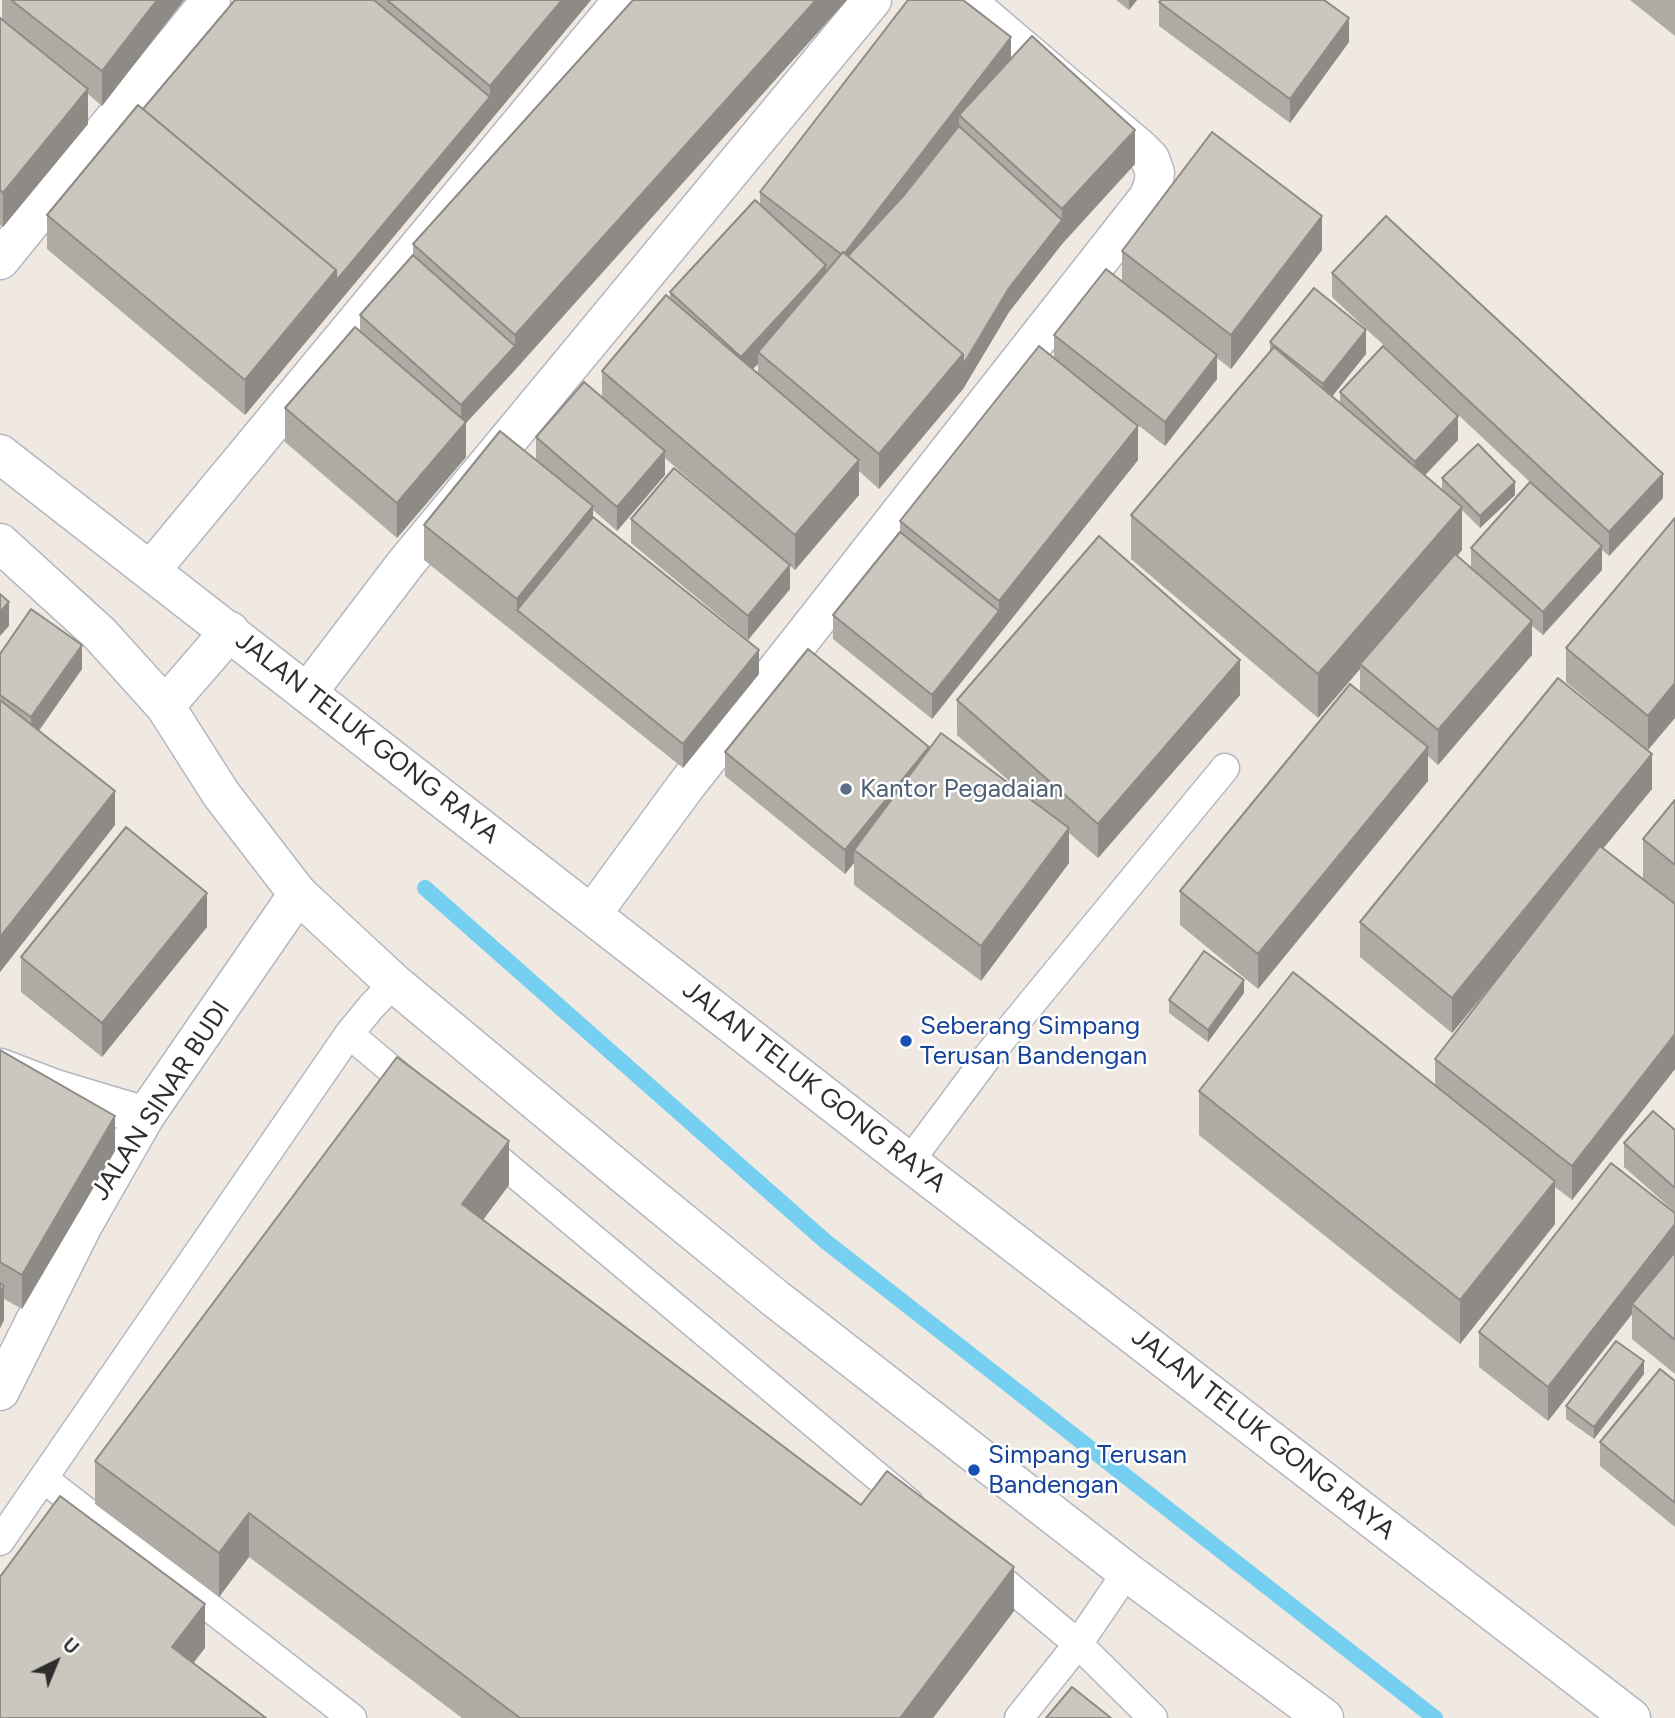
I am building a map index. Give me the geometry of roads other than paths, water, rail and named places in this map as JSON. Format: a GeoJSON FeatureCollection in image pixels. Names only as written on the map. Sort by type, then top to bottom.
{"type":"FeatureCollection","features":[{"type":"Feature","properties":{"kind":"main road"},"geometry":{"type":"LineString","coordinates":[[0,260],[211,0]]}},
{"type":"Feature","properties":{"kind":"main road"},"geometry":{"type":"LineString","coordinates":[[152,570],[622,0]]}},
{"type":"Feature","properties":{"kind":"main road"},"geometry":{"type":"LineString","coordinates":[[307,693],[406,564],[872,0]]}},
{"type":"Feature","properties":{"kind":"main road"},"geometry":{"type":"LineString","coordinates":[[592,914],[685,787],[1139,209],[1153,186],[1155,173],[1150,159],[1140,149],[964,0]]}},
{"type":"Feature","properties":{"kind":"main road","name":"JALAN TELUK GONG RAYA"},"geometry":{"type":"LineString","coordinates":[[0,454],[909,1162],[1631,1718]]}},
{"type":"Feature","properties":{"kind":"main road"},"geometry":{"type":"LineString","coordinates":[[0,543],[100,634],[165,706],[221,794],[298,894],[394,983],[776,1299],[1127,1572],[1324,1718]]}},
{"type":"Feature","properties":{"kind":"main road"},"geometry":{"type":"LineString","coordinates":[[165,706],[230,631]]}},
{"type":"Feature","properties":{"kind":"main road","name":"JALAN SINAR BUDI"},"geometry":{"type":"LineString","coordinates":[[0,1391],[83,1223],[145,1116],[298,894]]}},
{"type":"Feature","properties":{"kind":"main road"},"geometry":{"type":"LineString","coordinates":[[0,1069],[145,1116]]}},
{"type":"Feature","properties":{"kind":"lane"},"geometry":{"type":"LineString","coordinates":[[909,1162],[988,1056],[1225,768]]}},
{"type":"Feature","properties":{"kind":"lane"},"geometry":{"type":"LineString","coordinates":[[0,1541],[349,1034],[370,1007],[394,983]]}},
{"type":"Feature","properties":{"kind":"lane"},"geometry":{"type":"LineString","coordinates":[[349,1034],[435,1106]]}},
{"type":"Feature","properties":{"kind":"lane"},"geometry":{"type":"LineString","coordinates":[[456,1124],[928,1519]]}},
{"type":"Feature","properties":{"kind":"lane"},"geometry":{"type":"LineString","coordinates":[[44,1479],[352,1718]]}},
{"type":"Feature","properties":{"kind":"lane"},"geometry":{"type":"LineString","coordinates":[[971,1555],[1078,1644],[1153,1718]]}},
{"type":"Feature","properties":{"kind":"lane"},"geometry":{"type":"LineString","coordinates":[[1018,1718],[1078,1644],[1127,1572]]}},
{"type":"Feature","properties":{"kind":"waterway"},"geometry":{"type":"LineString","coordinates":[[425,888],[825,1241],[1435,1718]]}},
{"type":"Feature","properties":{"kind":"place","name":"Kantor Pegadaian"},"geometry":{"type":"Point","coordinates":[846,789]}},
{"type":"Feature","properties":{"kind":"place","name":"Seberang Simpang Terusan Bandengan"},"geometry":{"type":"Point","coordinates":[906,1041]}},
{"type":"Feature","properties":{"kind":"place","name":"Simpang Terusan Bandengan"},"geometry":{"type":"Point","coordinates":[974,1470]}}]}
